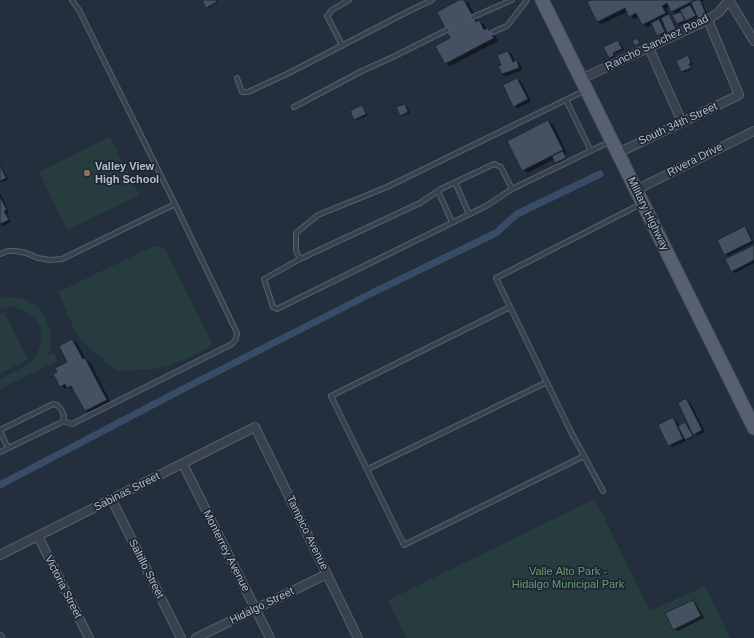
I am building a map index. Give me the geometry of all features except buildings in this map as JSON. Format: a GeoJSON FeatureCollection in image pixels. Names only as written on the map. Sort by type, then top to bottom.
{"type":"FeatureCollection","features":[{"type":"Feature","properties":{"kind":"main road","name":"Military Highway"},"geometry":{"type":"LineString","coordinates":[[542,0],[754,428]]}},
{"type":"Feature","properties":{"kind":"street","name":"Rancho Sanchez Road"},"geometry":{"type":"LineString","coordinates":[[584,85],[648,48],[708,20],[719,12],[729,0]]}},
{"type":"Feature","properties":{"kind":"street"},"geometry":{"type":"LineString","coordinates":[[729,0],[754,42]]}},
{"type":"Feature","properties":{"kind":"street","name":"South 34th Street"},"geometry":{"type":"LineString","coordinates":[[618,153],[739,95],[708,20]]}},
{"type":"Feature","properties":{"kind":"street"},"geometry":{"type":"LineString","coordinates":[[648,48],[682,122]]}},
{"type":"Feature","properties":{"kind":"street","name":"Rivera Drive"},"geometry":{"type":"LineString","coordinates":[[636,190],[754,131]]}},
{"type":"Feature","properties":{"kind":"street","name":"Sabinas Street"},"geometry":{"type":"LineString","coordinates":[[0,555],[255,427]]}},
{"type":"Feature","properties":{"kind":"street","name":"Tampico Avenue"},"geometry":{"type":"LineString","coordinates":[[255,427],[358,638]]}},
{"type":"Feature","properties":{"kind":"street","name":"Monterrey Avenue"},"geometry":{"type":"LineString","coordinates":[[183,464],[270,638]]}},
{"type":"Feature","properties":{"kind":"street","name":"Saltillo Street"},"geometry":{"type":"LineString","coordinates":[[112,500],[181,638]]}},
{"type":"Feature","properties":{"kind":"street","name":"Victoria Street"},"geometry":{"type":"LineString","coordinates":[[38,536],[89,638]]}},
{"type":"Feature","properties":{"kind":"street","name":"Hidalgo Street"},"geometry":{"type":"LineString","coordinates":[[196,638],[327,574]]}},
{"type":"Feature","properties":{"kind":"lane"},"geometry":{"type":"LineString","coordinates":[[0,452],[63,421],[72,424],[232,344],[236,339],[237,333],[176,204],[79,10],[72,0]]}},
{"type":"Feature","properties":{"kind":"lane"},"geometry":{"type":"LineString","coordinates":[[342,45],[327,16],[332,10],[349,0]]}},
{"type":"Feature","properties":{"kind":"lane"},"geometry":{"type":"LineString","coordinates":[[236,78],[242,92],[248,92],[287,74],[432,0]]}},
{"type":"Feature","properties":{"kind":"lane"},"geometry":{"type":"LineString","coordinates":[[473,17],[512,0]]}},
{"type":"Feature","properties":{"kind":"lane"},"geometry":{"type":"LineString","coordinates":[[493,32],[507,26],[527,0]]}},
{"type":"Feature","properties":{"kind":"lane"},"geometry":{"type":"LineString","coordinates":[[294,107],[362,71],[447,30]]}},
{"type":"Feature","properties":{"kind":"lane"},"geometry":{"type":"LineString","coordinates":[[300,259],[296,251],[296,233],[318,215],[387,187],[566,100],[584,85]]}},
{"type":"Feature","properties":{"kind":"lane"},"geometry":{"type":"LineString","coordinates":[[566,100],[591,151]]}},
{"type":"Feature","properties":{"kind":"lane"},"geometry":{"type":"LineString","coordinates":[[512,189],[501,167],[494,164],[455,182],[420,203],[300,259],[264,279],[273,307],[277,309],[486,206],[512,189],[612,140]]}},
{"type":"Feature","properties":{"kind":"lane"},"geometry":{"type":"LineString","coordinates":[[455,182],[469,214]]}},
{"type":"Feature","properties":{"kind":"lane"},"geometry":{"type":"LineString","coordinates":[[438,191],[452,222]]}},
{"type":"Feature","properties":{"kind":"lane"},"geometry":{"type":"LineString","coordinates":[[603,491],[584,456],[496,278],[642,203]]}},
{"type":"Feature","properties":{"kind":"lane"},"geometry":{"type":"LineString","coordinates":[[0,254],[8,251],[16,251],[50,260],[62,258],[176,204]]}},
{"type":"Feature","properties":{"kind":"lane"},"geometry":{"type":"LineString","coordinates":[[510,308],[331,396],[404,545],[584,456]]}},
{"type":"Feature","properties":{"kind":"lane"},"geometry":{"type":"LineString","coordinates":[[368,469],[547,382]]}},
{"type":"Feature","properties":{"kind":"lane"},"geometry":{"type":"LineString","coordinates":[[8,448],[0,431],[53,404],[57,405],[61,409],[64,416],[63,421]]}},
{"type":"Feature","properties":{"kind":"green space"},"geometry":{"type":"Polygon","coordinates":[[[110,137],[139,195],[67,230],[39,172],[110,137]]]}},
{"type":"Feature","properties":{"kind":"green space"},"geometry":{"type":"Polygon","coordinates":[[[154,246],[162,247],[166,251],[213,345],[166,367],[119,371],[109,365],[76,333],[58,292],[154,246]]]}},
{"type":"Feature","properties":{"kind":"green space"},"geometry":{"type":"Polygon","coordinates":[[[4,297],[24,299],[40,310],[49,326],[51,336],[51,345],[48,355],[54,353],[57,361],[0,389],[0,379],[34,360],[41,345],[42,336],[41,328],[37,321],[26,311],[11,306],[0,309],[0,299],[4,297]]]}},
{"type":"Feature","properties":{"kind":"green space"},"geometry":{"type":"Polygon","coordinates":[[[4,312],[28,360],[0,373],[0,314],[4,312]]]}},
{"type":"Feature","properties":{"kind":"green space","name":"Valle Alto Park - Hidalgo Municipal Park"},"geometry":{"type":"Polygon","coordinates":[[[595,499],[650,611],[705,586],[730,638],[406,638],[388,600],[595,499]]]}},
{"type":"Feature","properties":{"kind":"waterway"},"geometry":{"type":"LineString","coordinates":[[0,485],[183,389],[372,293],[496,233],[517,214],[600,174]]}},
{"type":"Feature","properties":{"kind":"place","name":"Valley View High School"},"geometry":{"type":"Point","coordinates":[87,173]}}]}
